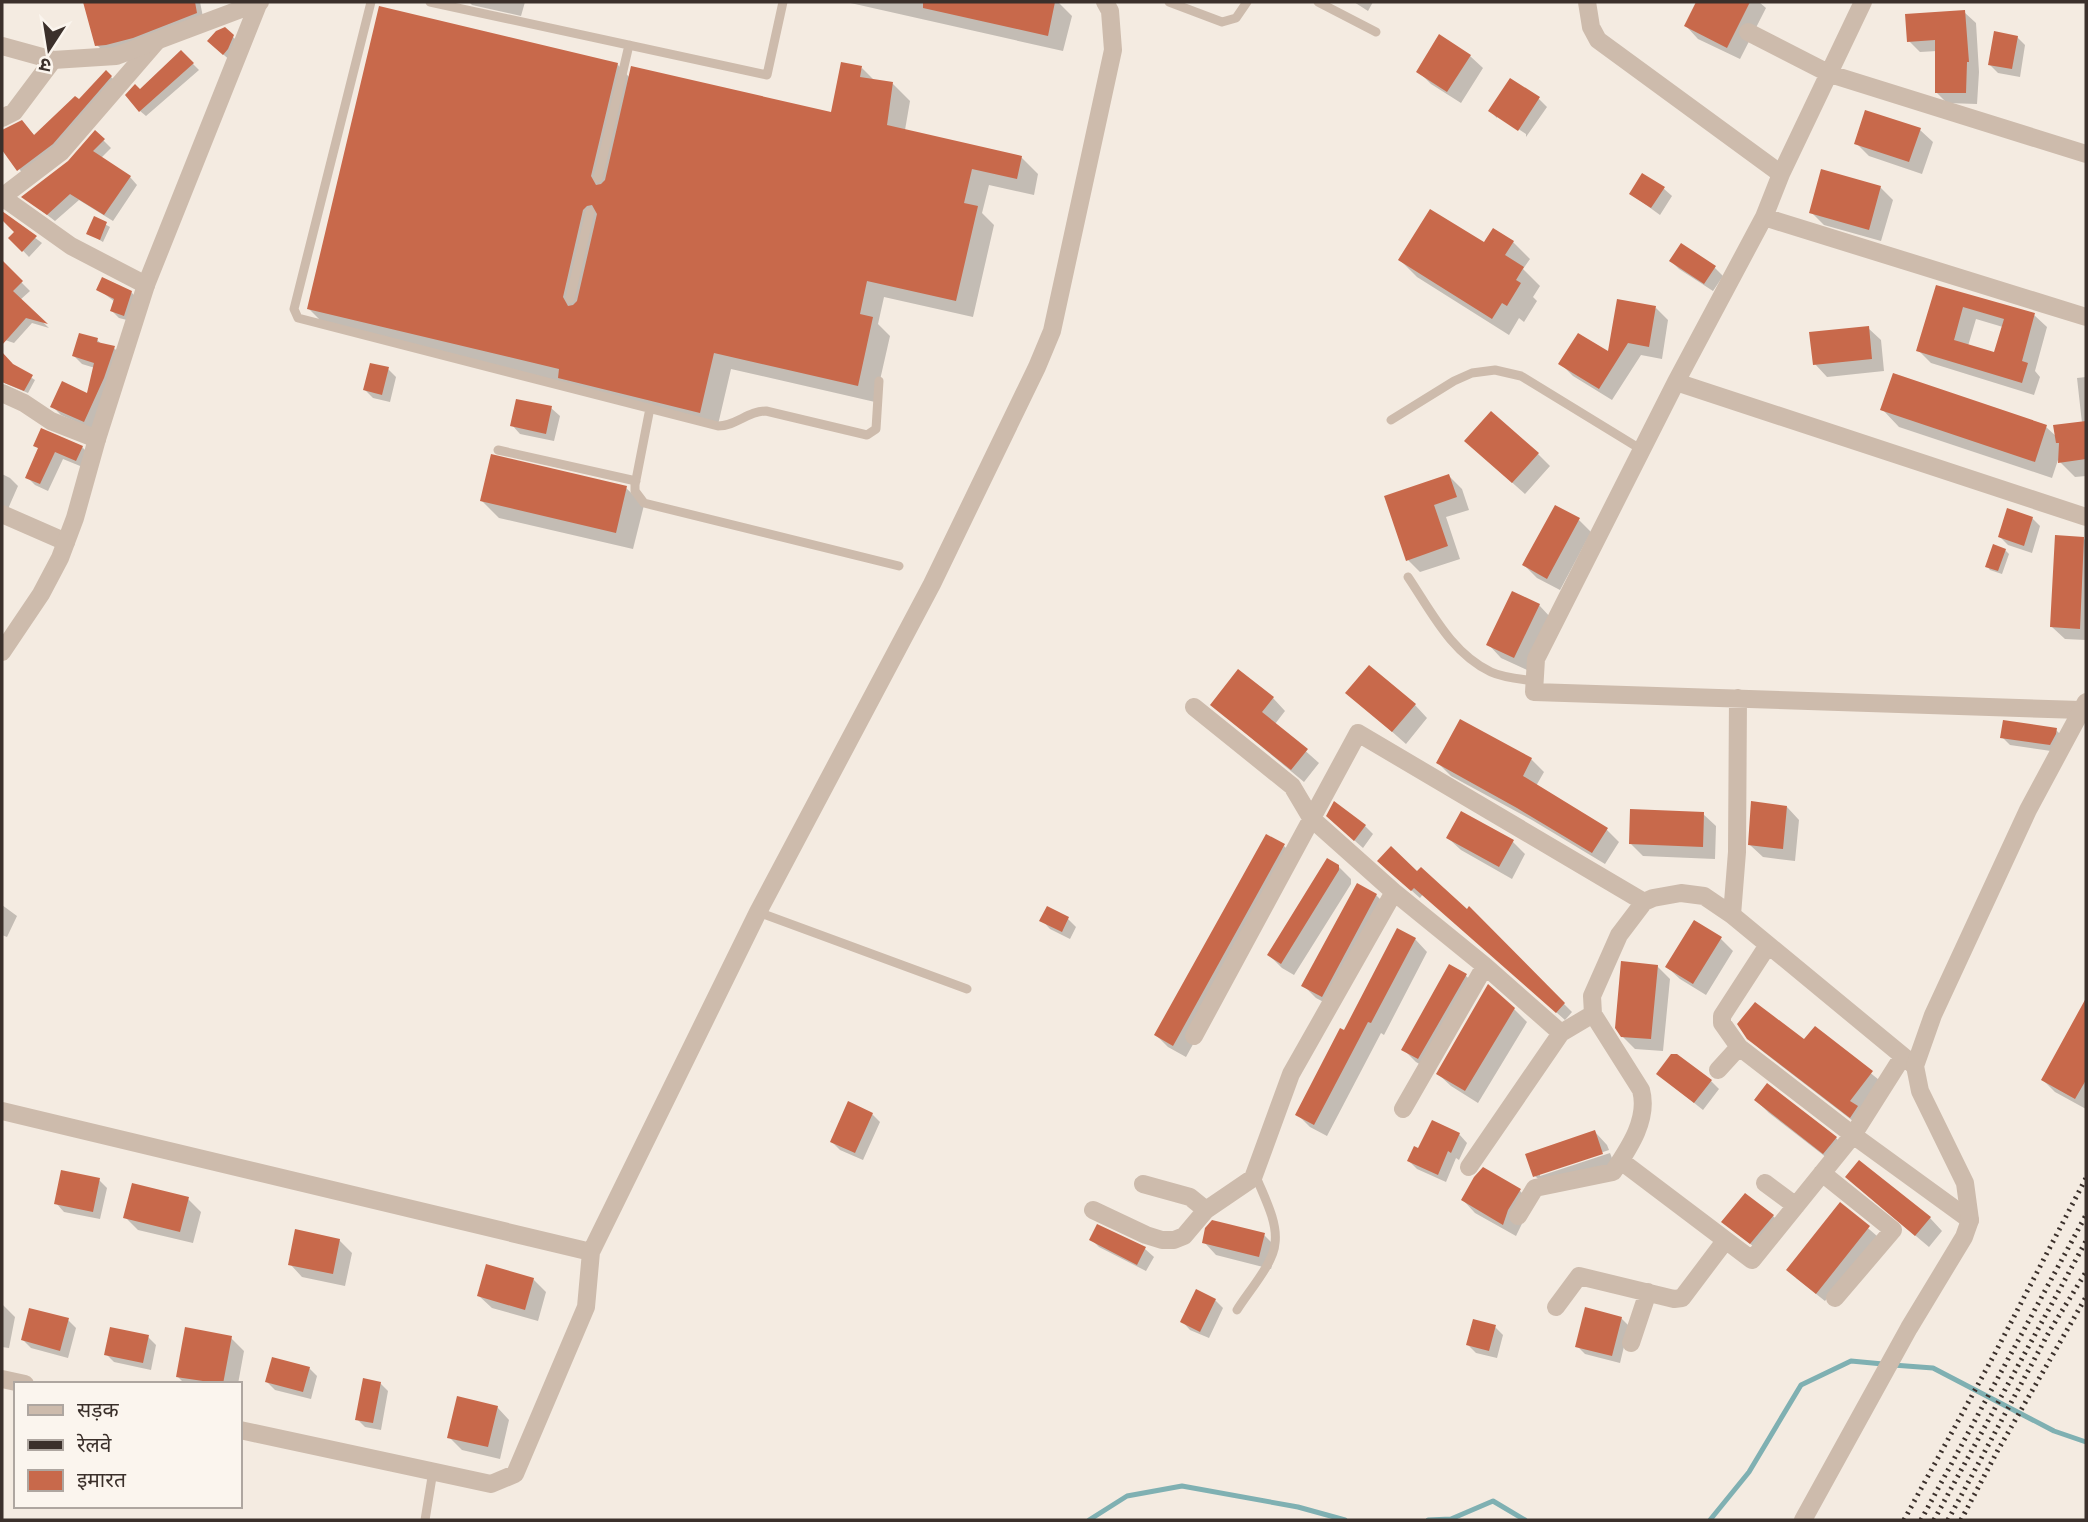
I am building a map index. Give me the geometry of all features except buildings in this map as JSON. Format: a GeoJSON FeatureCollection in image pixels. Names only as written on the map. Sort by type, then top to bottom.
{"type":"FeatureCollection","features":[{"type":"Feature","properties":{"kind":"street"},"geometry":{"type":"LineString","coordinates":[[2,46],[53,60],[116,56],[260,2]]}},
{"type":"Feature","properties":{"kind":"street"},"geometry":{"type":"LineString","coordinates":[[2,652],[41,594],[60,558],[146,285],[260,2]]}},
{"type":"Feature","properties":{"kind":"street"},"geometry":{"type":"LineString","coordinates":[[242,1430],[491,1484],[515,1474],[586,1307],[591,1252],[758,912],[932,584],[1052,331],[1113,50],[1110,11],[1105,2]]}},
{"type":"Feature","properties":{"kind":"street"},"geometry":{"type":"LineString","coordinates":[[1587,2],[1591,27],[1598,40],[1781,174]]}},
{"type":"Feature","properties":{"kind":"street"},"geometry":{"type":"LineString","coordinates":[[1620,1160],[1752,1260],[1909,1061],[2028,810],[2084,706],[1534,692],[1536,659],[1676,382],[1764,217],[1781,174],[1863,2]]}},
{"type":"Feature","properties":{"kind":"street"},"geometry":{"type":"LineString","coordinates":[[1748,32],[1830,75],[2086,154]]}},
{"type":"Feature","properties":{"kind":"street"},"geometry":{"type":"LineString","coordinates":[[146,285],[71,246],[2,197],[61,152],[156,42]]}},
{"type":"Feature","properties":{"kind":"street"},"geometry":{"type":"LineString","coordinates":[[2,118],[14,112],[53,60]]}},
{"type":"Feature","properties":{"kind":"street"},"geometry":{"type":"LineString","coordinates":[[1764,217],[2086,317]]}},
{"type":"Feature","properties":{"kind":"street"},"geometry":{"type":"LineString","coordinates":[[1676,382],[2086,517]]}},
{"type":"Feature","properties":{"kind":"street"},"geometry":{"type":"LineString","coordinates":[[2,393],[51,421],[97,439]]}},
{"type":"Feature","properties":{"kind":"street"},"geometry":{"type":"LineString","coordinates":[[2,514],[66,542]]}},
{"type":"Feature","properties":{"kind":"street"},"geometry":{"type":"LineString","coordinates":[[1732,915],[1737,852],[1738,698]]}},
{"type":"Feature","properties":{"kind":"street"},"geometry":{"type":"LineString","coordinates":[[1194,707],[1292,786],[1311,818],[1561,1033]]}},
{"type":"Feature","properties":{"kind":"street"},"geometry":{"type":"LineString","coordinates":[[1194,1036],[1358,733],[1644,902]]}},
{"type":"Feature","properties":{"kind":"street"},"geometry":{"type":"LineString","coordinates":[[1093,1210],[1146,1236],[1174,1240],[1184,1236],[1206,1210],[1252,1178],[1291,1074],[1394,892]]}},
{"type":"Feature","properties":{"kind":"street"},"geometry":{"type":"LineString","coordinates":[[1518,1216],[1535,1188],[1613,1172],[1642,1118],[1644,1103],[1641,1090],[1593,1014],[1592,996],[1619,935],[1644,902],[1681,893],[1704,895],[1909,1061],[1920,1091],[1965,1184],[1970,1220],[1964,1237],[1909,1328],[1803,1520]]}},
{"type":"Feature","properties":{"kind":"street"},"geometry":{"type":"LineString","coordinates":[[1768,945],[1722,1016],[1722,1024],[1739,1047],[1970,1220]]}},
{"type":"Feature","properties":{"kind":"street"},"geometry":{"type":"LineString","coordinates":[[1403,1109],[1485,967]]}},
{"type":"Feature","properties":{"kind":"street"},"geometry":{"type":"LineString","coordinates":[[1469,1167],[1561,1033],[1593,1014]]}},
{"type":"Feature","properties":{"kind":"street"},"geometry":{"type":"LineString","coordinates":[[1718,1070],[1739,1047]]}},
{"type":"Feature","properties":{"kind":"street"},"geometry":{"type":"LineString","coordinates":[[2,1111],[591,1252]]}},
{"type":"Feature","properties":{"kind":"street"},"geometry":{"type":"LineString","coordinates":[[1822,1173],[1893,1230],[1835,1298]]}},
{"type":"Feature","properties":{"kind":"street"},"geometry":{"type":"LineString","coordinates":[[1765,1183],[1796,1206]]}},
{"type":"Feature","properties":{"kind":"street"},"geometry":{"type":"LineString","coordinates":[[1143,1184],[1190,1197],[1206,1210]]}},
{"type":"Feature","properties":{"kind":"street"},"geometry":{"type":"LineString","coordinates":[[1556,1307],[1579,1276],[1674,1299],[1682,1298],[1725,1241]]}},
{"type":"Feature","properties":{"kind":"street"},"geometry":{"type":"LineString","coordinates":[[1631,1343],[1648,1292]]}},
{"type":"Feature","properties":{"kind":"lane"},"geometry":{"type":"LineString","coordinates":[[371,2],[294,309],[295,316],[718,426],[735,424],[756,412],[766,411],[867,435],[876,429],[879,381]]}},
{"type":"Feature","properties":{"kind":"lane"},"geometry":{"type":"LineString","coordinates":[[430,2],[767,75],[783,2]]}},
{"type":"Feature","properties":{"kind":"lane"},"geometry":{"type":"LineString","coordinates":[[1169,2],[1222,22],[1236,18],[1247,2]]}},
{"type":"Feature","properties":{"kind":"lane"},"geometry":{"type":"LineString","coordinates":[[1318,2],[1376,32]]}},
{"type":"Feature","properties":{"kind":"lane"},"geometry":{"type":"LineString","coordinates":[[598,178],[629,45]]}},
{"type":"Feature","properties":{"kind":"lane"},"geometry":{"type":"LineString","coordinates":[[570,299],[590,212]]}},
{"type":"Feature","properties":{"kind":"lane"},"geometry":{"type":"LineString","coordinates":[[1391,420],[1454,381],[1472,373],[1495,370],[1521,376],[1642,450]]}},
{"type":"Feature","properties":{"kind":"lane"},"geometry":{"type":"LineString","coordinates":[[650,408],[635,491],[644,503],[899,566]]}},
{"type":"Feature","properties":{"kind":"lane"},"geometry":{"type":"LineString","coordinates":[[498,450],[636,481]]}},
{"type":"Feature","properties":{"kind":"lane"},"geometry":{"type":"LineString","coordinates":[[1408,577],[1455,646],[1473,662],[1494,673],[1534,681]]}},
{"type":"Feature","properties":{"kind":"lane"},"geometry":{"type":"LineString","coordinates":[[758,912],[967,989]]}},
{"type":"Feature","properties":{"kind":"lane"},"geometry":{"type":"LineString","coordinates":[[1237,1310],[1272,1256],[1276,1242],[1274,1227],[1255,1172]]}},
{"type":"Feature","properties":{"kind":"lane"},"geometry":{"type":"LineString","coordinates":[[425,1520],[433,1471]]}},
{"type":"Feature","properties":{"kind":"waterway"},"geometry":{"type":"LineString","coordinates":[[1710,1520],[1749,1472],[1801,1385],[1851,1361],[1883,1364]]}},
{"type":"Feature","properties":{"kind":"waterway"},"geometry":{"type":"LineString","coordinates":[[1893,1365],[1933,1368],[2054,1431],[2086,1442]]}},
{"type":"Feature","properties":{"kind":"waterway"},"geometry":{"type":"LineString","coordinates":[[1089,1520],[1127,1496],[1182,1486],[1298,1507],[1345,1520]]}},
{"type":"Feature","properties":{"kind":"waterway"},"geometry":{"type":"LineString","coordinates":[[1428,1520],[1451,1519],[1493,1501],[1525,1520]]}},
{"type":"Feature","properties":{"kind":"railway"},"geometry":{"type":"LineString","coordinates":[[1904,1520],[2086,1178]]}},
{"type":"Feature","properties":{"kind":"railway"},"geometry":{"type":"LineString","coordinates":[[1921,1520],[2086,1215]]}},
{"type":"Feature","properties":{"kind":"railway"},"geometry":{"type":"LineString","coordinates":[[1934,1520],[2086,1241]]}},
{"type":"Feature","properties":{"kind":"railway"},"geometry":{"type":"LineString","coordinates":[[1948,1520],[2049,1332],[2086,1272]]}},
{"type":"Feature","properties":{"kind":"railway"},"geometry":{"type":"LineString","coordinates":[[1961,1520],[2086,1297]]}}]}
